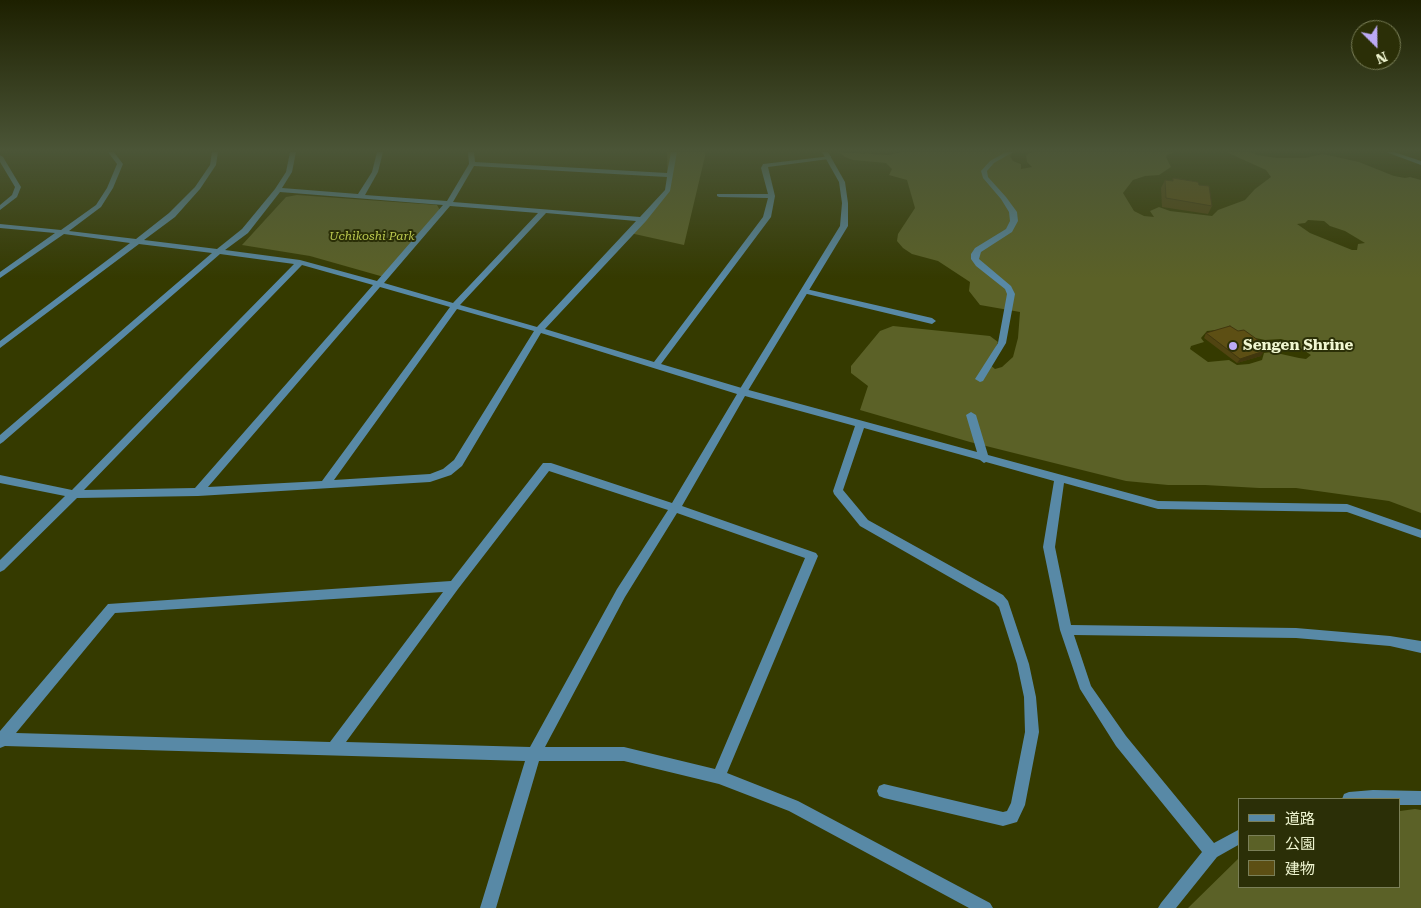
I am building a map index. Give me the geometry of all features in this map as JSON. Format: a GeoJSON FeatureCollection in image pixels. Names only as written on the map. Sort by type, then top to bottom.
{"type":"FeatureCollection","features":[{"type":"Feature","properties":{"kind":"street"},"geometry":{"type":"LineString","coordinates":[[0,208],[16,194]]}},
{"type":"Feature","properties":{"kind":"street"},"geometry":{"type":"LineString","coordinates":[[0,276],[99,206],[106,194]]}},
{"type":"Feature","properties":{"kind":"street"},"geometry":{"type":"LineString","coordinates":[[0,345],[172,215],[192,194]]}},
{"type":"Feature","properties":{"kind":"street"},"geometry":{"type":"LineString","coordinates":[[0,440],[219,251],[245,231],[274,194]]}},
{"type":"Feature","properties":{"kind":"street"},"geometry":{"type":"LineString","coordinates":[[351,194],[642,219]]}},
{"type":"Feature","properties":{"kind":"street"},"geometry":{"type":"LineString","coordinates":[[198,492],[376,284],[449,203],[454,194]]}},
{"type":"Feature","properties":{"kind":"street"},"geometry":{"type":"LineString","coordinates":[[0,480],[74,494],[198,492],[430,478],[447,472],[458,462],[540,330],[664,194]]}},
{"type":"Feature","properties":{"kind":"street"},"geometry":{"type":"LineString","coordinates":[[488,908],[534,754],[621,593],[675,508],[844,226],[844,194]]}},
{"type":"Feature","properties":{"kind":"street"},"geometry":{"type":"LineString","coordinates":[[980,379],[1002,343],[1011,294],[1008,288],[975,259],[975,254],[978,250],[1009,230],[1014,221],[1013,212],[1001,194]]}},
{"type":"Feature","properties":{"kind":"street"},"geometry":{"type":"LineString","coordinates":[[656,365],[767,217],[772,196],[719,195]]}},
{"type":"Feature","properties":{"kind":"street"},"geometry":{"type":"LineString","coordinates":[[325,484],[454,307],[544,211]]}},
{"type":"Feature","properties":{"kind":"street"},"geometry":{"type":"LineString","coordinates":[[0,226],[63,232],[300,262],[540,330],[743,392],[1158,506],[1347,508],[1421,534]]}},
{"type":"Feature","properties":{"kind":"street"},"geometry":{"type":"LineString","coordinates":[[0,567],[74,494],[300,262]]}},
{"type":"Feature","properties":{"kind":"street"},"geometry":{"type":"LineString","coordinates":[[806,290],[932,321]]}},
{"type":"Feature","properties":{"kind":"street"},"geometry":{"type":"LineString","coordinates":[[971,415],[984,459]]}},
{"type":"Feature","properties":{"kind":"street"},"geometry":{"type":"LineString","coordinates":[[861,424],[838,491],[864,523],[1000,599],[1004,605],[1023,664],[1030,697],[1032,732],[1018,805],[1012,817],[1003,818],[884,791]]}},
{"type":"Feature","properties":{"kind":"street"},"geometry":{"type":"LineString","coordinates":[[333,748],[454,586],[547,466],[812,556],[719,777]]}},
{"type":"Feature","properties":{"kind":"street"},"geometry":{"type":"LineString","coordinates":[[1060,478],[1049,546],[1066,630],[1086,689],[1121,741],[1212,852]]}},
{"type":"Feature","properties":{"kind":"street"},"geometry":{"type":"LineString","coordinates":[[1,740],[112,608],[454,586]]}},
{"type":"Feature","properties":{"kind":"street"},"geometry":{"type":"LineString","coordinates":[[1066,630],[1296,633],[1390,641],[1421,647]]}},
{"type":"Feature","properties":{"kind":"street"},"geometry":{"type":"LineString","coordinates":[[1,740],[534,754],[624,754],[719,777],[793,806],[985,908]]}},
{"type":"Feature","properties":{"kind":"street"},"geometry":{"type":"LineString","coordinates":[[1357,798],[1373,796],[1421,798]]}},
{"type":"Feature","properties":{"kind":"street"},"geometry":{"type":"LineString","coordinates":[[1166,908],[1212,852],[1238,837]]}},
{"type":"Feature","properties":{"kind":"green space"},"geometry":{"type":"Polygon","coordinates":[[[664,194],[696,194],[684,245],[630,233],[664,194]]]}},
{"type":"Feature","properties":{"kind":"green space"},"geometry":{"type":"Polygon","coordinates":[[[911,194],[1124,194],[1134,211],[1144,216],[1154,217],[1150,211],[1159,207],[1170,211],[1212,216],[1218,210],[1245,200],[1250,194],[1421,194],[1421,513],[1389,501],[1296,488],[1168,485],[1126,481],[970,442],[860,410],[868,386],[851,373],[851,366],[880,331],[893,326],[990,336],[998,342],[989,364],[995,369],[1002,367],[1013,357],[1018,338],[1020,312],[980,305],[969,291],[970,282],[938,261],[912,254],[897,241],[898,234],[915,208],[911,194]],[[1308,220],[1305,223],[1297,224],[1310,233],[1352,250],[1357,250],[1358,244],[1365,243],[1345,231],[1330,226],[1324,221],[1308,220]],[[1217,330],[1207,331],[1201,338],[1204,342],[1191,346],[1190,349],[1208,362],[1229,360],[1237,365],[1262,360],[1264,353],[1272,352],[1306,359],[1311,355],[1291,342],[1281,339],[1265,340],[1217,330]]]}},
{"type":"Feature","properties":{"kind":"green space","name":"Uchikoshi Park"},"geometry":{"type":"Polygon","coordinates":[[[297,195],[437,205],[441,212],[384,277],[310,256],[242,245],[286,197],[297,195]]]}},
{"type":"Feature","properties":{"kind":"green space"},"geometry":{"type":"Polygon","coordinates":[[[1421,810],[1421,908],[1188,908],[1238,859],[1238,888],[1401,888],[1401,811],[1421,810]]]}},
{"type":"Feature","properties":{"kind":"building"},"geometry":{"type":"Polygon","coordinates":[[[1166,194],[1210,194],[1212,206],[1166,198],[1166,194]]]}},
{"type":"Feature","properties":{"kind":"building"},"geometry":{"type":"Polygon","coordinates":[[[1230,326],[1238,331],[1244,330],[1262,343],[1256,345],[1264,351],[1240,359],[1206,333],[1230,326]]]}},
{"type":"Feature","properties":{"kind":"place","name":"Sengen Shrine"},"geometry":{"type":"Point","coordinates":[1233,346]}}]}
